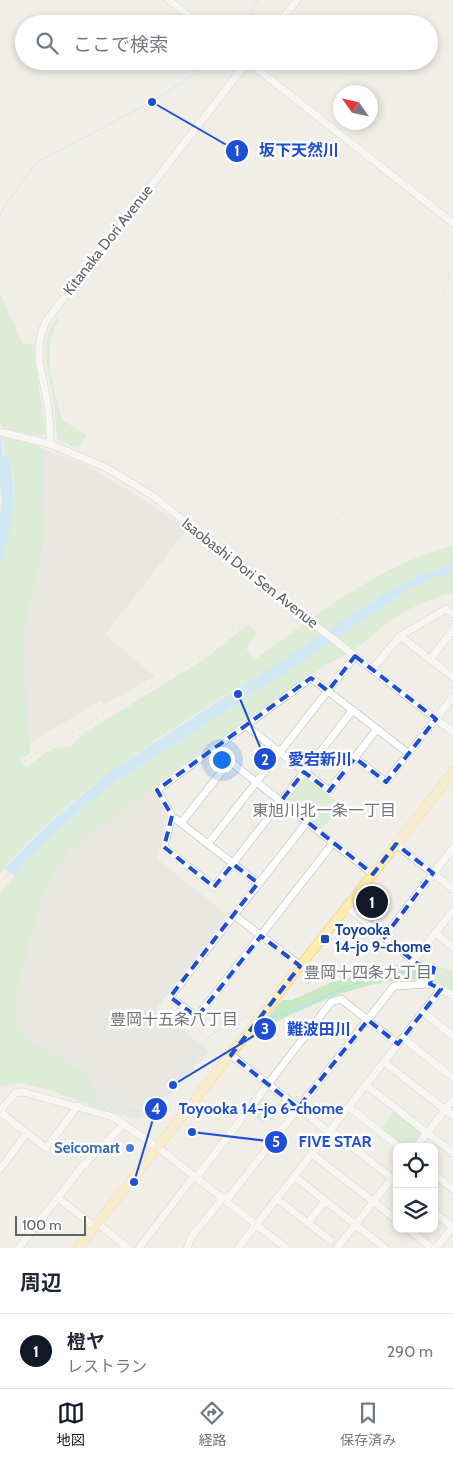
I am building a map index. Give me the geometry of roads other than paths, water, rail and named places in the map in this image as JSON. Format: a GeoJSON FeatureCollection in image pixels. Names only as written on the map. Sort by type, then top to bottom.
{"type":"FeatureCollection","features":[{"type":"Feature","properties":{"kind":"main road"},"geometry":{"type":"LineString","coordinates":[[78,1248],[453,772]]}},
{"type":"Feature","properties":{"kind":"street"},"geometry":{"type":"LineString","coordinates":[[169,0],[188,15]]}},
{"type":"Feature","properties":{"kind":"street"},"geometry":{"type":"LineString","coordinates":[[285,15],[297,0]]}},
{"type":"Feature","properties":{"kind":"street","name":"Kitanaka Dori Avenue"},"geometry":{"type":"LineString","coordinates":[[50,444],[48,408],[38,357],[39,339],[46,320],[240,70]]}},
{"type":"Feature","properties":{"kind":"street"},"geometry":{"type":"LineString","coordinates":[[258,70],[453,223]]}},
{"type":"Feature","properties":{"kind":"street","name":"Isaobashi Dori Sen Avenue"},"geometry":{"type":"LineString","coordinates":[[0,432],[50,444],[107,468],[153,496],[453,732]]}},
{"type":"Feature","properties":{"kind":"street"},"geometry":{"type":"LineString","coordinates":[[372,669],[400,636],[446,609],[453,614]]}},
{"type":"Feature","properties":{"kind":"street"},"geometry":{"type":"LineString","coordinates":[[431,658],[453,630]]}},
{"type":"Feature","properties":{"kind":"street"},"geometry":{"type":"LineString","coordinates":[[400,636],[453,676]]}},
{"type":"Feature","properties":{"kind":"street"},"geometry":{"type":"LineString","coordinates":[[208,844],[355,656]]}},
{"type":"Feature","properties":{"kind":"street"},"geometry":{"type":"LineString","coordinates":[[258,883],[172,816],[157,790],[311,678],[408,753]]}},
{"type":"Feature","properties":{"kind":"street"},"geometry":{"type":"LineString","coordinates":[[355,758],[386,782],[453,697]]}},
{"type":"Feature","properties":{"kind":"street"},"geometry":{"type":"LineString","coordinates":[[172,816],[164,847],[214,887],[353,710]]}},
{"type":"Feature","properties":{"kind":"street"},"geometry":{"type":"LineString","coordinates":[[245,725],[329,791],[377,729]]}},
{"type":"Feature","properties":{"kind":"street"},"geometry":{"type":"LineString","coordinates":[[213,748],[373,874]]}},
{"type":"Feature","properties":{"kind":"street"},"geometry":{"type":"LineString","coordinates":[[182,823],[230,761]]}},
{"type":"Feature","properties":{"kind":"street"},"geometry":{"type":"LineString","coordinates":[[306,822],[170,997],[197,1017],[334,843]]}},
{"type":"Feature","properties":{"kind":"street"},"geometry":{"type":"LineString","coordinates":[[396,844],[453,889]]}},
{"type":"Feature","properties":{"kind":"street"},"geometry":{"type":"LineString","coordinates":[[384,937],[453,848]]}},
{"type":"Feature","properties":{"kind":"street"},"geometry":{"type":"LineString","coordinates":[[347,907],[420,966],[434,968],[430,982]]}},
{"type":"Feature","properties":{"kind":"street"},"geometry":{"type":"LineString","coordinates":[[414,960],[453,911]]}},
{"type":"Feature","properties":{"kind":"street"},"geometry":{"type":"LineString","coordinates":[[234,915],[300,966]]}},
{"type":"Feature","properties":{"kind":"street"},"geometry":{"type":"LineString","coordinates":[[435,933],[453,947]]}},
{"type":"Feature","properties":{"kind":"street"},"geometry":{"type":"LineString","coordinates":[[187,1248],[192,1236],[224,1200],[394,986],[430,982],[453,995]]}},
{"type":"Feature","properties":{"kind":"street"},"geometry":{"type":"LineString","coordinates":[[238,1248],[442,989]]}},
{"type":"Feature","properties":{"kind":"street"},"geometry":{"type":"LineString","coordinates":[[139,1248],[269,1084],[331,1002],[340,999],[453,1078]]}},
{"type":"Feature","properties":{"kind":"street"},"geometry":{"type":"LineString","coordinates":[[423,1012],[453,1036]]}},
{"type":"Feature","properties":{"kind":"street"},"geometry":{"type":"LineString","coordinates":[[231,1055],[393,1179]]}},
{"type":"Feature","properties":{"kind":"street"},"geometry":{"type":"LineString","coordinates":[[384,1062],[453,1116]]}},
{"type":"Feature","properties":{"kind":"street"},"geometry":{"type":"LineString","coordinates":[[366,1085],[453,1153]]}},
{"type":"Feature","properties":{"kind":"street"},"geometry":{"type":"LineString","coordinates":[[78,1106],[46,1148],[0,1112],[15,1092],[32,1093],[78,1106],[113,1117],[158,1147],[286,1248]]}},
{"type":"Feature","properties":{"kind":"street"},"geometry":{"type":"LineString","coordinates":[[419,1143],[453,1100]]}},
{"type":"Feature","properties":{"kind":"street"},"geometry":{"type":"LineString","coordinates":[[349,1107],[394,1143]]}},
{"type":"Feature","properties":{"kind":"street"},"geometry":{"type":"LineString","coordinates":[[19,1248],[80,1169],[124,1124]]}},
{"type":"Feature","properties":{"kind":"street"},"geometry":{"type":"LineString","coordinates":[[0,1169],[27,1133]]}},
{"type":"Feature","properties":{"kind":"street"},"geometry":{"type":"LineString","coordinates":[[312,1154],[393,1217]]}},
{"type":"Feature","properties":{"kind":"street"},"geometry":{"type":"LineString","coordinates":[[294,1176],[386,1248]]}},
{"type":"Feature","properties":{"kind":"street"},"geometry":{"type":"LineString","coordinates":[[438,1177],[453,1189]]}},
{"type":"Feature","properties":{"kind":"street"},"geometry":{"type":"LineString","coordinates":[[338,1248],[373,1202],[393,1181]]}},
{"type":"Feature","properties":{"kind":"street"},"geometry":{"type":"LineString","coordinates":[[58,1198],[128,1248]]}},
{"type":"Feature","properties":{"kind":"street"},"geometry":{"type":"LineString","coordinates":[[277,1198],[330,1240]]}},
{"type":"Feature","properties":{"kind":"street"},"geometry":{"type":"LineString","coordinates":[[308,1223],[325,1201]]}},
{"type":"Feature","properties":{"kind":"street"},"geometry":{"type":"LineString","coordinates":[[436,1248],[453,1226],[438,1215]]}},
{"type":"Feature","properties":{"kind":"street"},"geometry":{"type":"LineString","coordinates":[[413,1233],[432,1248]]}},
{"type":"Feature","properties":{"kind":"water"},"geometry":{"type":"Polygon","coordinates":[[[0,430],[3,455],[8,457],[11,470],[13,511],[8,538],[0,564],[0,514],[2,500],[0,486],[0,430]]]}},
{"type":"Feature","properties":{"kind":"water"},"geometry":{"type":"Polygon","coordinates":[[[453,564],[453,573],[433,578],[413,587],[269,684],[119,780],[93,800],[31,855],[23,863],[15,877],[5,868],[49,823],[112,770],[387,592],[416,576],[453,564]]]}},
{"type":"Feature","properties":{"kind":"waterway"},"geometry":{"type":"LineString","coordinates":[[249,15],[258,0]]}},
{"type":"Feature","properties":{"kind":"waterway"},"geometry":{"type":"LineString","coordinates":[[0,217],[3,208],[37,162],[152,102],[200,70]]}},
{"type":"Feature","properties":{"kind":"waterway"},"geometry":{"type":"LineString","coordinates":[[4,880],[10,872]]}},
{"type":"Feature","properties":{"kind":"waterway"},"geometry":{"type":"LineString","coordinates":[[265,1017],[286,1014],[346,987],[373,978],[402,973],[430,973]]}},
{"type":"Feature","properties":{"kind":"waterway"},"geometry":{"type":"LineString","coordinates":[[434,974],[453,979]]}},
{"type":"Feature","properties":{"kind":"waterway"},"geometry":{"type":"LineString","coordinates":[[0,1061],[102,1093],[116,1106],[129,1111],[144,1111],[158,1101],[173,1085],[209,1037],[222,1028],[250,1016],[256,1017]]}},
{"type":"Feature","properties":{"kind":"railway"},"geometry":{"type":"LineString","coordinates":[[0,775],[142,693],[220,642],[250,617],[304,562],[329,532],[351,500],[389,433],[431,331],[453,268]]}},
{"type":"Feature","properties":{"kind":"place","name":"坂下天然川"},"geometry":{"type":"Point","coordinates":[152,102]}},
{"type":"Feature","properties":{"kind":"place","name":"愛宕新川"},"geometry":{"type":"Point","coordinates":[238,694]}},
{"type":"Feature","properties":{"kind":"place","name":"橙ヤ"},"geometry":{"type":"Point","coordinates":[372,902]}},
{"type":"Feature","properties":{"kind":"place","name":"Toyooka 14-jo 9-chome"},"geometry":{"type":"Point","coordinates":[325,939]}},
{"type":"Feature","properties":{"kind":"place","name":"難波田川"},"geometry":{"type":"Point","coordinates":[173,1085]}},
{"type":"Feature","properties":{"kind":"place","name":"FIVE STAR"},"geometry":{"type":"Point","coordinates":[192,1132]}},
{"type":"Feature","properties":{"kind":"place","name":"Seicomart"},"geometry":{"type":"Point","coordinates":[130,1148]}},
{"type":"Feature","properties":{"kind":"place","name":"Toyooka 14-jo 6-chome"},"geometry":{"type":"Point","coordinates":[134,1182]}},
{"type":"Feature","properties":{"kind":"district","name":"東旭川北一条一丁目"},"geometry":{"type":"Point","coordinates":[324,810]}},
{"type":"Feature","properties":{"kind":"district","name":"豊岡十四条九丁目"},"geometry":{"type":"Point","coordinates":[368,972]}},
{"type":"Feature","properties":{"kind":"district","name":"豊岡十五条八丁目"},"geometry":{"type":"Point","coordinates":[174,1019]}}]}
